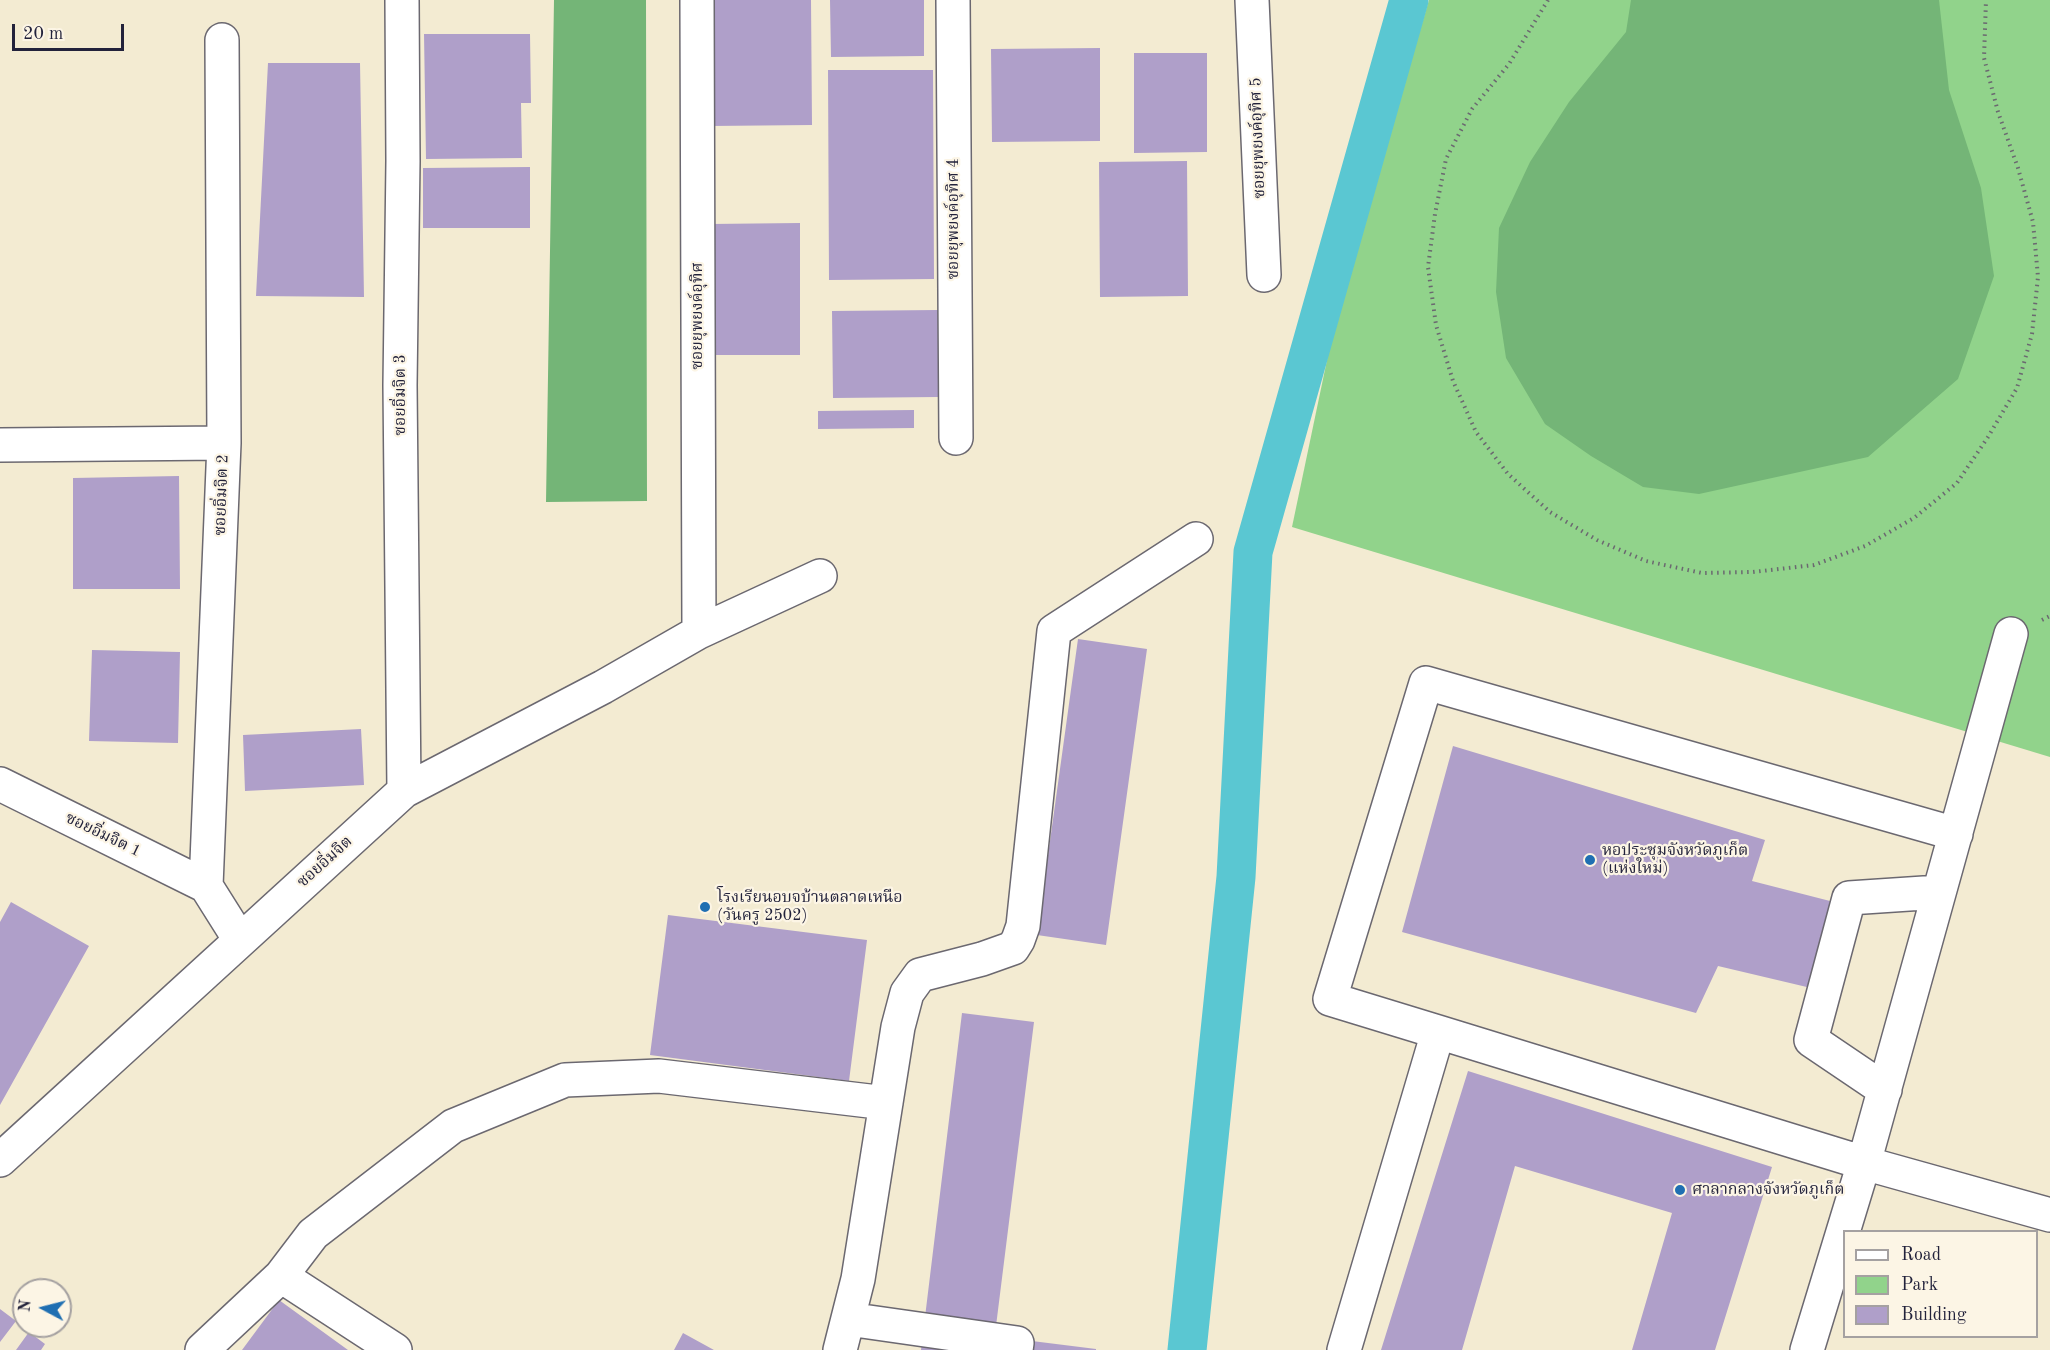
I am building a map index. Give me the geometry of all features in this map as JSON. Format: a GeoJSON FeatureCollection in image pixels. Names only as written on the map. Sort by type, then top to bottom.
{"type":"FeatureCollection","features":[{"type":"Feature","properties":{"kind":"street","name":"ซอยอิ่มจิต 3"},"geometry":{"type":"LineString","coordinates":[[402,0],[403,161],[400,385],[404,791]]}},
{"type":"Feature","properties":{"kind":"street","name":"ซอยยุพยงค์อุทิศ"},"geometry":{"type":"LineString","coordinates":[[697,0],[699,632]]}},
{"type":"Feature","properties":{"kind":"street","name":"ซอยยุพยงค์อุทิศ 4"},"geometry":{"type":"LineString","coordinates":[[953,0],[956,438]]}},
{"type":"Feature","properties":{"kind":"street","name":"ซอยยุพยงค์อุทิศ 5"},"geometry":{"type":"LineString","coordinates":[[1252,0],[1264,275]]}},
{"type":"Feature","properties":{"kind":"street","name":"ซอยอิ่มจิต 2"},"geometry":{"type":"LineString","coordinates":[[206,886],[224,442],[222,40]]}},
{"type":"Feature","properties":{"kind":"street"},"geometry":{"type":"LineString","coordinates":[[0,445],[224,442]]}},
{"type":"Feature","properties":{"kind":"street"},"geometry":{"type":"LineString","coordinates":[[840,1350],[858,1279],[898,1028],[907,993],[920,975],[982,959],[1013,948],[1023,926],[1054,631],[1196,539]]}},
{"type":"Feature","properties":{"kind":"street","name":"ซอยอิ่มจิต"},"geometry":{"type":"LineString","coordinates":[[0,1160],[404,791],[603,687],[699,632],[820,576]]}},
{"type":"Feature","properties":{"kind":"street"},"geometry":{"type":"LineString","coordinates":[[1804,1347],[1864,1163],[2011,634]]}},
{"type":"Feature","properties":{"kind":"street"},"geometry":{"type":"LineString","coordinates":[[1956,834],[1426,683],[1330,999],[1864,1163],[2050,1215]]}},
{"type":"Feature","properties":{"kind":"street","name":"ซอยอิ่มจิต 1"},"geometry":{"type":"LineString","coordinates":[[0,784],[206,886]]}},
{"type":"Feature","properties":{"kind":"street"},"geometry":{"type":"LineString","coordinates":[[206,886],[240,940]]}},
{"type":"Feature","properties":{"kind":"street"},"geometry":{"type":"LineString","coordinates":[[1885,1090],[1812,1040],[1849,898],[1939,892]]}},
{"type":"Feature","properties":{"kind":"street"},"geometry":{"type":"LineString","coordinates":[[1344,1350],[1438,1032]]}},
{"type":"Feature","properties":{"kind":"street"},"geometry":{"type":"LineString","coordinates":[[202,1350],[281,1276],[313,1234],[453,1126],[565,1080],[659,1076],[886,1103]]}},
{"type":"Feature","properties":{"kind":"street"},"geometry":{"type":"LineString","coordinates":[[281,1276],[395,1350]]}},
{"type":"Feature","properties":{"kind":"street"},"geometry":{"type":"LineString","coordinates":[[849,1319],[1017,1343],[1016,1350]]}},
{"type":"Feature","properties":{"kind":"path"},"geometry":{"type":"LineString","coordinates":[[1548,0],[1509,64],[1472,108],[1446,159],[1435,214],[1428,267],[1436,325],[1453,381],[1476,432],[1508,474],[1550,512],[1597,540],[1646,561],[1702,573],[1753,572],[1814,565],[1865,546],[1914,518],[1956,483],[1988,437],[2017,388],[2032,334],[2038,277],[2032,222],[1984,58],[1986,0]]}},
{"type":"Feature","properties":{"kind":"green space"},"geometry":{"type":"Polygon","coordinates":[[[554,0],[646,0],[647,501],[546,502],[554,0]]]}},
{"type":"Feature","properties":{"kind":"green space"},"geometry":{"type":"Polygon","coordinates":[[[1429,0],[2050,0],[2050,757],[1292,527],[1340,298],[1429,0]]]}},
{"type":"Feature","properties":{"kind":"green space"},"geometry":{"type":"Polygon","coordinates":[[[1631,0],[1939,0],[1949,90],[1981,188],[1994,276],[1958,379],[1868,457],[1699,494],[1643,487],[1591,456],[1545,424],[1506,358],[1496,292],[1499,228],[1530,162],[1569,102],[1626,32],[1631,0]]]}},
{"type":"Feature","properties":{"kind":"building"},"geometry":{"type":"Polygon","coordinates":[[[710,0],[811,0],[812,125],[710,126],[710,0]]]}},
{"type":"Feature","properties":{"kind":"building"},"geometry":{"type":"Polygon","coordinates":[[[830,0],[924,0],[924,56],[831,57],[830,0]]]}},
{"type":"Feature","properties":{"kind":"building"},"geometry":{"type":"Polygon","coordinates":[[[424,34],[530,34],[531,103],[521,103],[522,158],[426,159],[424,34]]]}},
{"type":"Feature","properties":{"kind":"building"},"geometry":{"type":"Polygon","coordinates":[[[1100,48],[1100,141],[992,142],[991,49],[1100,48]]]}},
{"type":"Feature","properties":{"kind":"building"},"geometry":{"type":"Polygon","coordinates":[[[1134,53],[1207,53],[1207,152],[1134,153],[1134,53]]]}},
{"type":"Feature","properties":{"kind":"building"},"geometry":{"type":"Polygon","coordinates":[[[268,63],[360,63],[364,297],[256,296],[268,63]]]}},
{"type":"Feature","properties":{"kind":"building"},"geometry":{"type":"Polygon","coordinates":[[[828,70],[933,70],[934,279],[829,280],[828,70]]]}},
{"type":"Feature","properties":{"kind":"building"},"geometry":{"type":"Polygon","coordinates":[[[1187,161],[1188,296],[1100,297],[1099,162],[1187,161]]]}},
{"type":"Feature","properties":{"kind":"building"},"geometry":{"type":"Polygon","coordinates":[[[530,167],[530,228],[423,228],[423,168],[530,167]]]}},
{"type":"Feature","properties":{"kind":"building"},"geometry":{"type":"Polygon","coordinates":[[[800,223],[800,355],[711,355],[710,224],[800,223]]]}},
{"type":"Feature","properties":{"kind":"building"},"geometry":{"type":"Polygon","coordinates":[[[938,310],[938,397],[833,398],[832,311],[938,310]]]}},
{"type":"Feature","properties":{"kind":"building"},"geometry":{"type":"Polygon","coordinates":[[[914,410],[914,428],[818,429],[818,411],[914,410]]]}},
{"type":"Feature","properties":{"kind":"building"},"geometry":{"type":"Polygon","coordinates":[[[179,476],[180,589],[73,589],[73,478],[179,476]]]}},
{"type":"Feature","properties":{"kind":"building"},"geometry":{"type":"Polygon","coordinates":[[[1078,639],[1147,649],[1106,945],[1037,935],[1078,639]]]}},
{"type":"Feature","properties":{"kind":"building"},"geometry":{"type":"Polygon","coordinates":[[[92,650],[180,652],[178,743],[89,741],[92,650]]]}},
{"type":"Feature","properties":{"kind":"building"},"geometry":{"type":"Polygon","coordinates":[[[361,729],[364,785],[245,791],[243,735],[361,729]]]}},
{"type":"Feature","properties":{"kind":"building","name":"หอประชุมจังหวัดภูเก็ต (แห่งใหม่)"},"geometry":{"type":"Polygon","coordinates":[[[1453,746],[1765,840],[1752,881],[1830,901],[1811,988],[1718,966],[1696,1013],[1402,932],[1453,746]]]}},
{"type":"Feature","properties":{"kind":"building"},"geometry":{"type":"Polygon","coordinates":[[[11,902],[89,946],[0,1105],[0,922],[11,902]]]}},
{"type":"Feature","properties":{"kind":"building"},"geometry":{"type":"Polygon","coordinates":[[[668,915],[867,940],[849,1081],[650,1055],[668,915]]]}},
{"type":"Feature","properties":{"kind":"building"},"geometry":{"type":"Polygon","coordinates":[[[962,1013],[1034,1022],[993,1350],[921,1350],[962,1013]]]}},
{"type":"Feature","properties":{"kind":"building","name":"ศาลากลางจังหวัดภูเก็ต"},"geometry":{"type":"Polygon","coordinates":[[[1468,1071],[1772,1167],[1715,1350],[1632,1350],[1672,1213],[1515,1166],[1462,1350],[1381,1350],[1468,1071]]]}},
{"type":"Feature","properties":{"kind":"building"},"geometry":{"type":"Polygon","coordinates":[[[279,1300],[348,1350],[242,1350],[279,1300]]]}},
{"type":"Feature","properties":{"kind":"building"},"geometry":{"type":"Polygon","coordinates":[[[0,1309],[12,1318],[12,1326],[0,1342],[0,1309]]]}},
{"type":"Feature","properties":{"kind":"building"},"geometry":{"type":"Polygon","coordinates":[[[683,1333],[714,1350],[674,1350],[683,1333]]]}},
{"type":"Feature","properties":{"kind":"building"},"geometry":{"type":"Polygon","coordinates":[[[25,1338],[37,1338],[45,1344],[41,1350],[16,1350],[25,1338]]]}},
{"type":"Feature","properties":{"kind":"building"},"geometry":{"type":"Polygon","coordinates":[[[1032,1341],[1096,1349],[1096,1350],[1031,1350],[1032,1341]]]}},
{"type":"Feature","properties":{"kind":"waterway"},"geometry":{"type":"LineString","coordinates":[[1187,1350],[1236,877],[1253,552],[1409,0]]}},
{"type":"Feature","properties":{"kind":"place","name":"หอประชุมจังหวัดภูเก็ต (แห่งใหม่)"},"geometry":{"type":"Point","coordinates":[1590,860]}},
{"type":"Feature","properties":{"kind":"place","name":"โรงเรียนอบจบ้านตลาดเหนือ (วันครู 2502)"},"geometry":{"type":"Point","coordinates":[705,907]}},
{"type":"Feature","properties":{"kind":"place","name":"ศาลากลางจังหวัดภูเก็ต"},"geometry":{"type":"Point","coordinates":[1680,1190]}}]}
